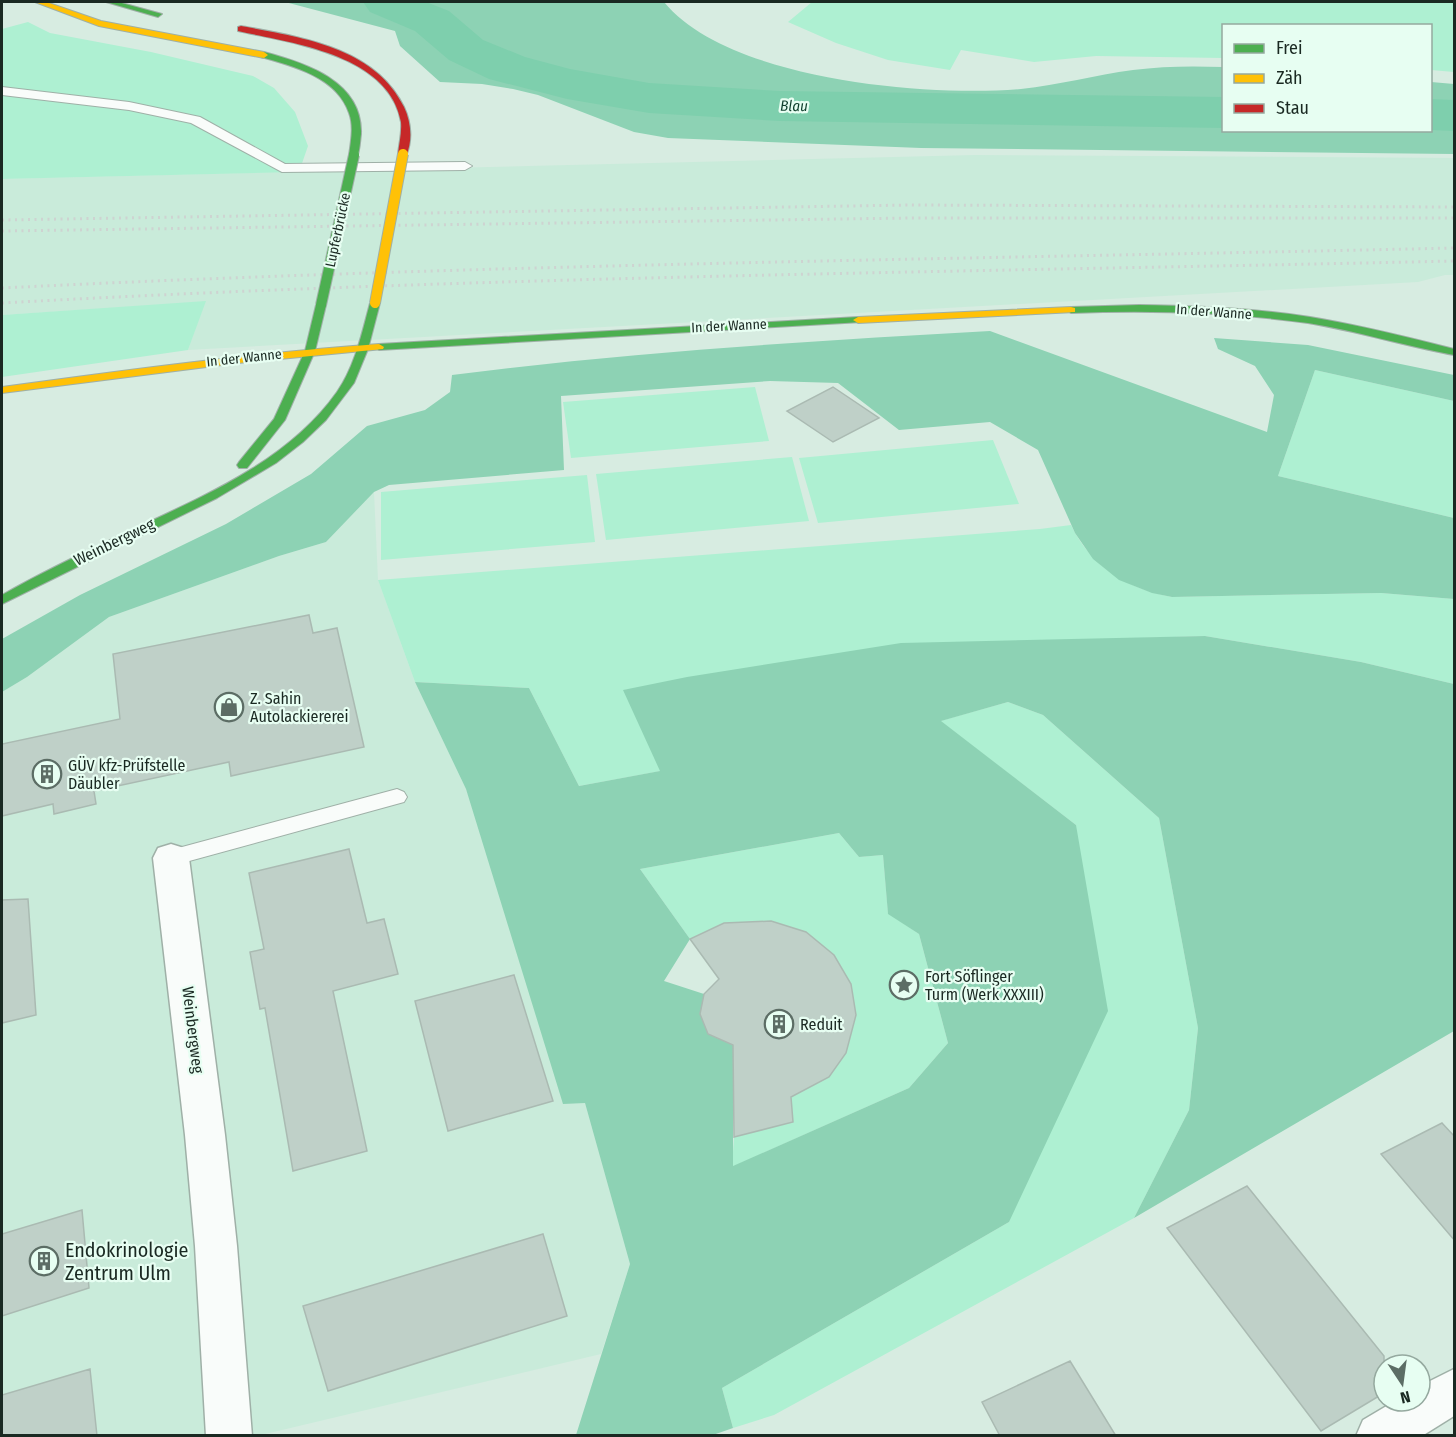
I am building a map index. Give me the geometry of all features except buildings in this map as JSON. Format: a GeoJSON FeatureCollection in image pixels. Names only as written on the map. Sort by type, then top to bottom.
{"type":"FeatureCollection","features":[{"type":"Feature","properties":{"kind":"street","name":"Lupferbrücke"},"geometry":{"type":"LineString","coordinates":[[39,2],[67,14],[93,21],[270,55],[306,70],[342,91],[352,106],[356,124],[354,155],[310,351]]}},
{"type":"Feature","properties":{"kind":"street"},"geometry":{"type":"LineString","coordinates":[[110,2],[169,16]]}},
{"type":"Feature","properties":{"kind":"street","name":"Weinbergweg"},"geometry":{"type":"LineString","coordinates":[[2,600],[267,461],[310,429],[343,392],[363,348],[375,303],[403,154],[404,119],[398,104],[384,83],[366,69],[331,49],[230,27]]}},
{"type":"Feature","properties":{"kind":"street","name":"In der Wanne"},"geometry":{"type":"LineString","coordinates":[[2,390],[207,362],[310,351],[686,328],[1140,308],[1228,311],[1283,318],[1342,327],[1455,351]]}},
{"type":"Feature","properties":{"kind":"street","name":"Weinbergweg"},"geometry":{"type":"LineString","coordinates":[[227,484],[279,420],[310,351]]}},
{"type":"Feature","properties":{"kind":"street","name":"Weinbergweg"},"geometry":{"type":"LineString","coordinates":[[171,858],[206,1135],[229,1436]]}},
{"type":"Feature","properties":{"kind":"street"},"geometry":{"type":"LineString","coordinates":[[1379,1436],[1455,1391]]}},
{"type":"Feature","properties":{"kind":"lane"},"geometry":{"type":"LineString","coordinates":[[2,92],[129,106],[195,120],[282,168],[465,166]]}},
{"type":"Feature","properties":{"kind":"lane","name":"Weinbergweg"},"geometry":{"type":"LineString","coordinates":[[171,858],[397,797]]}},
{"type":"Feature","properties":{"kind":"shaded area"},"geometry":{"type":"Polygon","coordinates":[[[975,155],[1454,158],[1454,275],[1418,282],[188,350],[205,302],[2,315],[2,179],[975,155]]]}},
{"type":"Feature","properties":{"kind":"shaded area"},"geometry":{"type":"Polygon","coordinates":[[[374,492],[378,580],[415,682],[466,789],[585,1103],[630,1264],[601,1354],[261,1435],[2,1435],[2,692],[27,677],[109,617],[279,556],[326,542],[374,492]]]}},
{"type":"Feature","properties":{"kind":"green space"},"geometry":{"type":"Polygon","coordinates":[[[285,2],[664,2],[694,28],[733,50],[780,66],[831,78],[883,86],[934,90],[1021,89],[1144,69],[1222,67],[1222,132],[1432,132],[1432,82],[1454,84],[1454,154],[921,148],[668,138],[634,132],[538,95],[482,84],[440,82],[400,46],[395,31],[285,2]]]}},
{"type":"Feature","properties":{"kind":"green space"},"geometry":{"type":"Polygon","coordinates":[[[812,2],[1454,2],[1454,72],[1432,70],[1432,24],[1222,24],[1222,58],[1096,56],[1034,62],[961,50],[950,70],[888,60],[836,43],[788,22],[812,2]]]}},
{"type":"Feature","properties":{"kind":"green space"},"geometry":{"type":"Polygon","coordinates":[[[28,22],[50,33],[151,52],[253,76],[274,88],[295,112],[308,146],[299,172],[2,179],[2,29],[28,22]]]}},
{"type":"Feature","properties":{"kind":"green space"},"geometry":{"type":"Polygon","coordinates":[[[206,301],[188,350],[2,377],[2,315],[206,301]]]}},
{"type":"Feature","properties":{"kind":"green space"},"geometry":{"type":"Polygon","coordinates":[[[990,331],[1267,432],[1274,395],[1255,366],[1218,349],[1214,338],[1308,345],[1454,375],[1454,401],[1315,370],[1278,476],[1454,518],[1454,599],[1381,593],[1172,597],[1152,593],[1119,580],[1093,559],[1075,533],[1038,450],[990,422],[899,430],[838,383],[770,381],[561,396],[564,470],[389,485],[374,492],[326,542],[279,556],[109,617],[27,677],[2,692],[2,639],[80,595],[226,524],[311,474],[367,426],[425,410],[450,392],[452,375],[653,354],[990,331]]]}},
{"type":"Feature","properties":{"kind":"green space"},"geometry":{"type":"Polygon","coordinates":[[[1315,370],[1454,401],[1454,518],[1278,476],[1315,370]]]}},
{"type":"Feature","properties":{"kind":"green space"},"geometry":{"type":"Polygon","coordinates":[[[755,387],[769,441],[571,458],[563,402],[755,387]]]}},
{"type":"Feature","properties":{"kind":"green space"},"geometry":{"type":"Polygon","coordinates":[[[993,440],[1019,504],[818,523],[799,458],[993,440]]]}},
{"type":"Feature","properties":{"kind":"green space"},"geometry":{"type":"Polygon","coordinates":[[[792,457],[809,521],[606,540],[596,474],[792,457]]]}},
{"type":"Feature","properties":{"kind":"green space"},"geometry":{"type":"Polygon","coordinates":[[[587,475],[595,542],[381,560],[381,492],[587,475]]]}},
{"type":"Feature","properties":{"kind":"green space"},"geometry":{"type":"Polygon","coordinates":[[[1071,525],[1089,553],[1112,574],[1140,588],[1172,597],[1381,593],[1454,599],[1454,684],[1361,662],[1205,636],[1080,640],[624,690],[661,771],[579,786],[529,688],[415,682],[378,580],[1040,529],[1071,525]]]}},
{"type":"Feature","properties":{"kind":"green space"},"geometry":{"type":"Polygon","coordinates":[[[1205,636],[1361,662],[1454,684],[1454,1031],[1134,1218],[1189,1110],[1198,1028],[1159,818],[1043,715],[1008,702],[941,721],[1076,825],[1108,1011],[1009,1222],[722,1388],[733,1428],[710,1436],[576,1435],[630,1264],[585,1103],[563,1104],[466,789],[415,682],[529,688],[579,786],[660,771],[623,690],[687,677],[901,643],[1205,636]],[[839,833],[640,869],[690,939],[664,981],[704,994],[708,1034],[733,1045],[733,1166],[909,1088],[948,1043],[919,934],[888,914],[883,855],[859,857],[839,833]]]}},
{"type":"Feature","properties":{"kind":"green space"},"geometry":{"type":"Polygon","coordinates":[[[1008,702],[1043,715],[1159,818],[1198,1028],[1189,1110],[1134,1218],[774,1415],[733,1428],[722,1388],[1009,1222],[1076,825],[940,721],[1008,702]]]}},
{"type":"Feature","properties":{"kind":"green space"},"geometry":{"type":"Polygon","coordinates":[[[839,833],[859,857],[883,855],[888,913],[919,934],[948,1043],[909,1088],[732,1167],[734,1137],[793,1122],[791,1097],[829,1077],[846,1053],[856,1015],[851,984],[834,955],[806,932],[771,921],[724,923],[690,939],[640,869],[839,833]]]}},
{"type":"Feature","properties":{"kind":"waterway","name":"Blau"},"geometry":{"type":"LineString","coordinates":[[387,2],[432,21],[466,50],[507,68],[567,84],[649,98],[780,106],[1222,113]]}},
{"type":"Feature","properties":{"kind":"waterway","name":"Blau"},"geometry":{"type":"LineString","coordinates":[[1432,115],[1454,115]]}},
{"type":"Feature","properties":{"kind":"railway"},"geometry":{"type":"LineString","coordinates":[[2,220],[910,205],[1454,207]]}},
{"type":"Feature","properties":{"kind":"railway"},"geometry":{"type":"LineString","coordinates":[[2,231],[910,218],[1454,218]]}},
{"type":"Feature","properties":{"kind":"railway"},"geometry":{"type":"LineString","coordinates":[[2,288],[546,268],[1454,248]]}},
{"type":"Feature","properties":{"kind":"railway"},"geometry":{"type":"LineString","coordinates":[[2,303],[546,281],[1454,261]]}},
{"type":"Feature","properties":{"kind":"traffic: fast"},"geometry":{"type":"LineString","coordinates":[[110,2],[158,14]]}},
{"type":"Feature","properties":{"kind":"traffic: fast"},"geometry":{"type":"LineString","coordinates":[[264,55],[317,74],[340,90],[349,101],[354,113],[356,134],[354,155]]}},
{"type":"Feature","properties":{"kind":"traffic: fast"},"geometry":{"type":"LineString","coordinates":[[321,305],[354,155]]}},
{"type":"Feature","properties":{"kind":"traffic: fast"},"geometry":{"type":"LineString","coordinates":[[2,600],[213,495],[272,460],[299,440],[322,418],[348,383],[362,349],[375,303]]}},
{"type":"Feature","properties":{"kind":"traffic: fast"},"geometry":{"type":"LineString","coordinates":[[243,465],[279,420],[310,351],[321,305]]}},
{"type":"Feature","properties":{"kind":"traffic: fast"},"geometry":{"type":"LineString","coordinates":[[1071,310],[1139,308],[1241,312],[1309,320],[1454,352]]}},
{"type":"Feature","properties":{"kind":"traffic: fast"},"geometry":{"type":"LineString","coordinates":[[379,347],[858,320]]}},
{"type":"Feature","properties":{"kind":"traffic: slow"},"geometry":{"type":"LineString","coordinates":[[39,2],[99,23],[264,55]]}},
{"type":"Feature","properties":{"kind":"traffic: slow"},"geometry":{"type":"LineString","coordinates":[[375,303],[403,154]]}},
{"type":"Feature","properties":{"kind":"traffic: slow"},"geometry":{"type":"LineString","coordinates":[[858,320],[1071,310]]}},
{"type":"Feature","properties":{"kind":"traffic: slow"},"geometry":{"type":"LineString","coordinates":[[2,390],[238,360],[379,347]]}},
{"type":"Feature","properties":{"kind":"traffic: jam"},"geometry":{"type":"LineString","coordinates":[[241,29],[313,44],[336,52],[358,63],[378,77],[393,95],[404,117],[406,130],[403,154]]}},
{"type":"Feature","properties":{"kind":"place","name":"Z. Sahin Autolackiererei"},"geometry":{"type":"Point","coordinates":[229,707]}},
{"type":"Feature","properties":{"kind":"place","name":"GÜV kfz-Prüfstelle Däubler"},"geometry":{"type":"Point","coordinates":[47,774]}},
{"type":"Feature","properties":{"kind":"place","name":"Fort Söflinger Turm (Werk XXXIII)"},"geometry":{"type":"Point","coordinates":[904,985]}},
{"type":"Feature","properties":{"kind":"place","name":"Reduit"},"geometry":{"type":"Point","coordinates":[779,1024]}},
{"type":"Feature","properties":{"kind":"place","name":"Endokrinologie Zentrum Ulm"},"geometry":{"type":"Point","coordinates":[44,1261]}}]}
